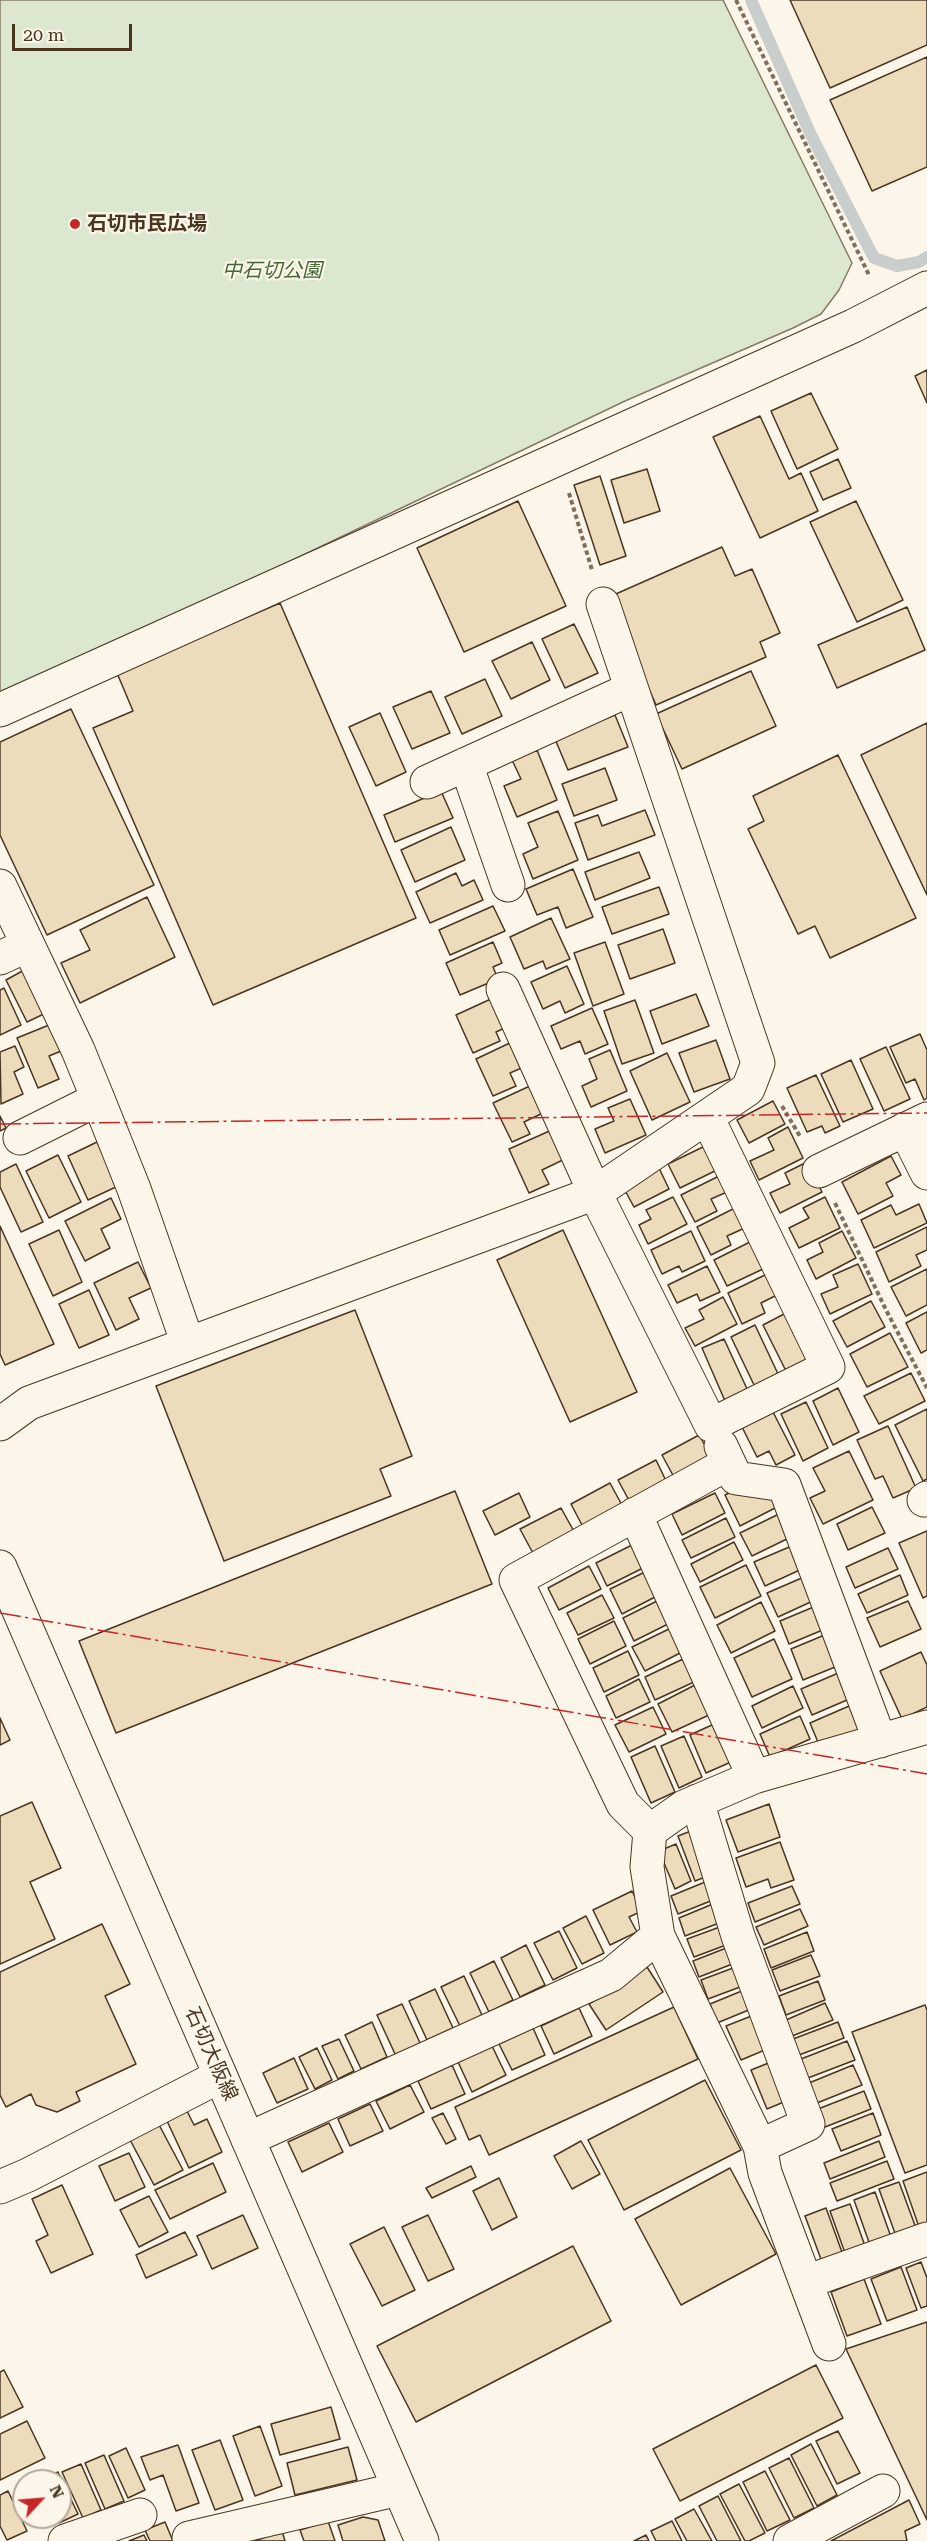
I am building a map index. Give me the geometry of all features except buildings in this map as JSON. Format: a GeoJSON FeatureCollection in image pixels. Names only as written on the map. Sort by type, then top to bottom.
{"type":"FeatureCollection","features":[{"type":"Feature","properties":{"kind":"street"},"geometry":{"type":"LineString","coordinates":[[0,710],[886,309],[927,288]]}},
{"type":"Feature","properties":{"kind":"street"},"geometry":{"type":"LineString","coordinates":[[0,1424],[29,1402],[596,1193],[748,1089],[758,1063],[603,604]]}},
{"type":"Feature","properties":{"kind":"street"},"geometry":{"type":"LineString","coordinates":[[427,782],[632,689]]}},
{"type":"Feature","properties":{"kind":"street"},"geometry":{"type":"LineString","coordinates":[[466,764],[508,885]]}},
{"type":"Feature","properties":{"kind":"street"},"geometry":{"type":"LineString","coordinates":[[0,886],[14,951],[78,1050],[134,1189],[188,1344]]}},
{"type":"Feature","properties":{"kind":"street"},"geometry":{"type":"LineString","coordinates":[[503,989],[596,1193],[736,1478],[784,1485],[880,1741]]}},
{"type":"Feature","properties":{"kind":"street"},"geometry":{"type":"LineString","coordinates":[[20,1138],[98,1099]]}},
{"type":"Feature","properties":{"kind":"street"},"geometry":{"type":"LineString","coordinates":[[706,1118],[828,1367],[711,1425]]}},
{"type":"Feature","properties":{"kind":"street"},"geometry":{"type":"LineString","coordinates":[[819,1170],[916,1124],[927,1173]]}},
{"type":"Feature","properties":{"kind":"street"},"geometry":{"type":"LineString","coordinates":[[650,1832],[623,1804],[516,1580],[729,1463]]}},
{"type":"Feature","properties":{"kind":"street"},"geometry":{"type":"LineString","coordinates":[[635,1514],[754,1777]]}},
{"type":"Feature","properties":{"kind":"street","name":"石切大阪線"},"geometry":{"type":"LineString","coordinates":[[0,1567],[422,2541]]}},
{"type":"Feature","properties":{"kind":"street"},"geometry":{"type":"LineString","coordinates":[[829,2344],[765,2173],[760,2146],[658,1936],[646,1867],[650,1832],[684,1807],[754,1777],[927,1727]]}},
{"type":"Feature","properties":{"kind":"street"},"geometry":{"type":"LineString","coordinates":[[697,1801],[738,1936],[808,2124],[760,2146]]}},
{"type":"Feature","properties":{"kind":"street"},"geometry":{"type":"LineString","coordinates":[[248,2139],[611,1975],[658,1936]]}},
{"type":"Feature","properties":{"kind":"street"},"geometry":{"type":"LineString","coordinates":[[0,2187],[38,2170],[220,2076]]}},
{"type":"Feature","properties":{"kind":"street"},"geometry":{"type":"LineString","coordinates":[[806,2282],[927,2239]]}},
{"type":"Feature","properties":{"kind":"street"},"geometry":{"type":"LineString","coordinates":[[189,2538],[399,2488]]}},
{"type":"Feature","properties":{"kind":"street"},"geometry":{"type":"LineString","coordinates":[[790,2541],[883,2491]]}},
{"type":"Feature","properties":{"kind":"street"},"geometry":{"type":"LineString","coordinates":[[66,2541],[140,2515]]}},
{"type":"Feature","properties":{"kind":"path"},"geometry":{"type":"LineString","coordinates":[[736,0],[886,309]]}},
{"type":"Feature","properties":{"kind":"path"},"geometry":{"type":"LineString","coordinates":[[558,458],[603,604]]}},
{"type":"Feature","properties":{"kind":"path"},"geometry":{"type":"LineString","coordinates":[[758,1063],[819,1170],[886,1310],[927,1388]]}},
{"type":"Feature","properties":{"kind":"green space","name":"中石切公園"},"geometry":{"type":"Polygon","coordinates":[[[0,0],[723,0],[852,263],[839,290],[821,314],[625,401],[205,602],[0,694],[0,0]]]}},
{"type":"Feature","properties":{"kind":"waterway"},"geometry":{"type":"LineString","coordinates":[[751,0],[811,135],[874,258],[897,266],[919,262],[927,257]]}},
{"type":"Feature","properties":{"kind":"power"},"geometry":{"type":"LineString","coordinates":[[0,1124],[927,1113]]}},
{"type":"Feature","properties":{"kind":"power"},"geometry":{"type":"LineString","coordinates":[[0,1613],[927,1774]]}},
{"type":"Feature","properties":{"kind":"place","name":"石切市民広場"},"geometry":{"type":"Point","coordinates":[75,224]}}]}
